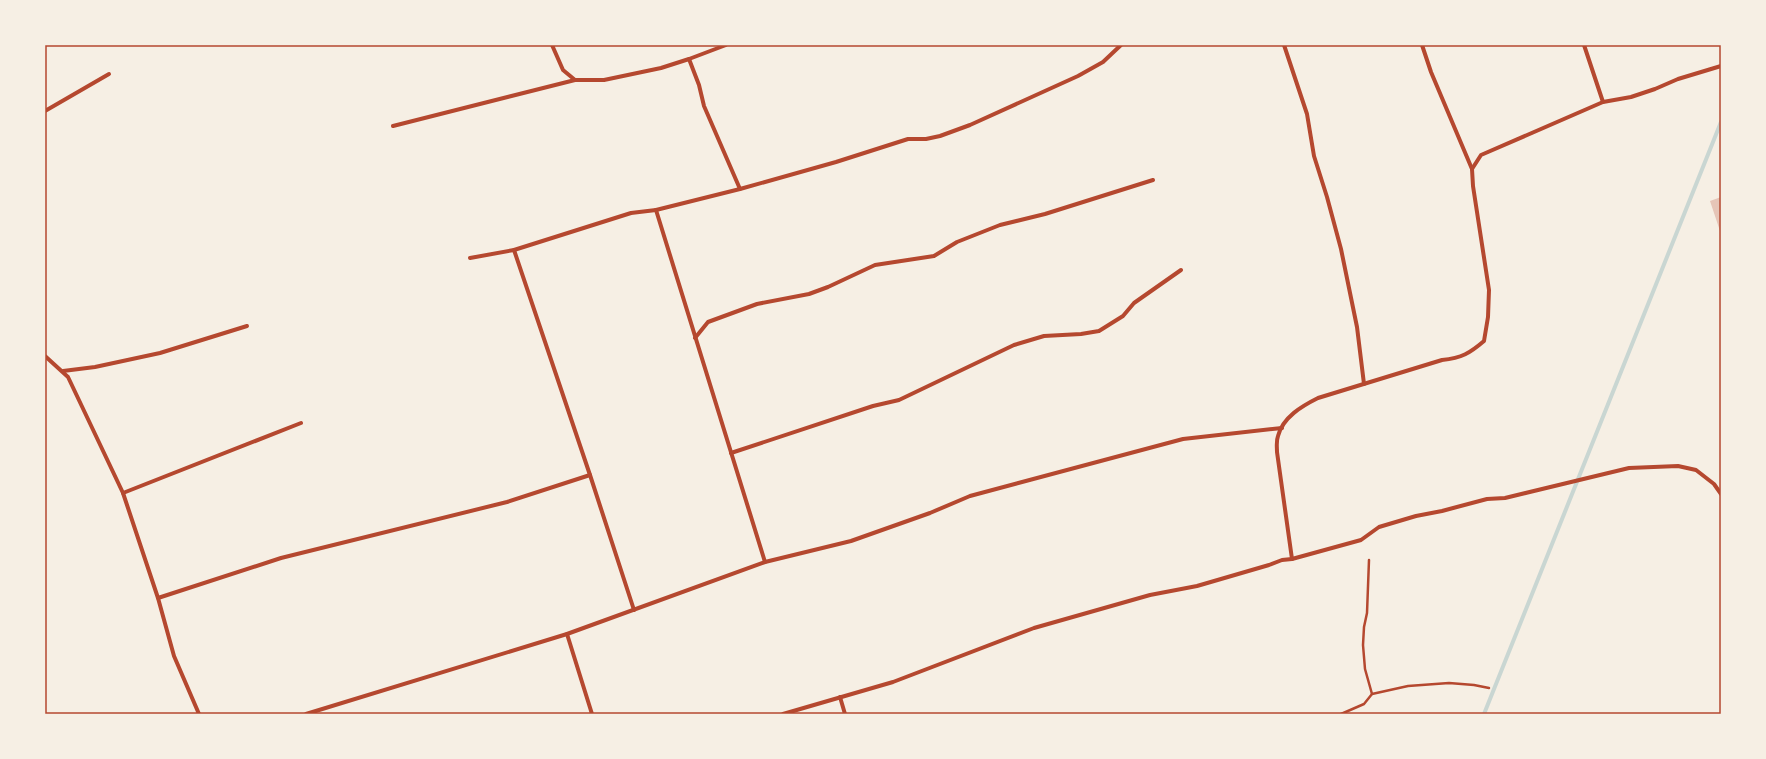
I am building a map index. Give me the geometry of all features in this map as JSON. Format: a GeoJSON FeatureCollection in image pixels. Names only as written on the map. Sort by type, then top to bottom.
{"type":"FeatureCollection","features":[{"type":"Feature","properties":{"kind":"street"},"geometry":{"type":"LineString","coordinates":[[552,45],[563,70],[575,80]]}},
{"type":"Feature","properties":{"kind":"street"},"geometry":{"type":"LineString","coordinates":[[393,126],[575,80],[604,80],[661,68],[726,45]]}},
{"type":"Feature","properties":{"kind":"street"},"geometry":{"type":"LineString","coordinates":[[470,258],[514,250],[631,213],[656,210],[740,189],[836,162],[908,138],[926,139],[970,125],[1078,76],[1102,62],[1121,45]]}},
{"type":"Feature","properties":{"kind":"street"},"geometry":{"type":"LineString","coordinates":[[1284,45],[1307,114],[1314,156],[1327,197],[1342,255],[1357,327],[1364,384]]}},
{"type":"Feature","properties":{"kind":"street"},"geometry":{"type":"LineString","coordinates":[[1292,559],[1277,452],[1278,436],[1286,421],[1301,406],[1318,398],[1442,360],[1458,358],[1471,351],[1484,341],[1488,317],[1489,290],[1473,186],[1472,169],[1431,72],[1422,45]]}},
{"type":"Feature","properties":{"kind":"street"},"geometry":{"type":"LineString","coordinates":[[1584,45],[1603,102]]}},
{"type":"Feature","properties":{"kind":"street"},"geometry":{"type":"LineString","coordinates":[[689,59],[699,85],[704,106],[740,189]]}},
{"type":"Feature","properties":{"kind":"street"},"geometry":{"type":"LineString","coordinates":[[1472,169],[1481,155],[1603,102],[1631,97],[1678,79],[1721,66]]}},
{"type":"Feature","properties":{"kind":"street"},"geometry":{"type":"LineString","coordinates":[[45,111],[109,74]]}},
{"type":"Feature","properties":{"kind":"street"},"geometry":{"type":"LineString","coordinates":[[695,338],[708,322],[750,306],[789,296],[809,294],[828,287],[874,265],[934,256],[957,242],[1000,225],[1045,214],[1153,180]]}},
{"type":"Feature","properties":{"kind":"street"},"geometry":{"type":"LineString","coordinates":[[656,210],[765,562]]}},
{"type":"Feature","properties":{"kind":"street"},"geometry":{"type":"LineString","coordinates":[[514,250],[634,610]]}},
{"type":"Feature","properties":{"kind":"street"},"geometry":{"type":"LineString","coordinates":[[731,453],[873,406],[899,400],[1014,345],[1044,336],[1081,334],[1099,331],[1124,316],[1134,303],[1181,270]]}},
{"type":"Feature","properties":{"kind":"street"},"geometry":{"type":"LineString","coordinates":[[63,371],[95,367],[160,353],[247,326]]}},
{"type":"Feature","properties":{"kind":"street"},"geometry":{"type":"LineString","coordinates":[[45,356],[63,371],[68,378],[123,493],[158,598],[174,656],[199,714]]}},
{"type":"Feature","properties":{"kind":"street"},"geometry":{"type":"LineString","coordinates":[[123,493],[301,423]]}},
{"type":"Feature","properties":{"kind":"street"},"geometry":{"type":"LineString","coordinates":[[306,714],[567,634],[765,562],[852,541],[930,513],[970,496],[1183,439],[1282,428]]}},
{"type":"Feature","properties":{"kind":"street"},"geometry":{"type":"LineString","coordinates":[[783,714],[893,682],[1034,628],[1150,595],[1197,586],[1282,560],[1292,559],[1361,540],[1379,527],[1416,516],[1487,499],[1505,498],[1629,468],[1678,466],[1696,470],[1714,484],[1721,494]]}},
{"type":"Feature","properties":{"kind":"street"},"geometry":{"type":"LineString","coordinates":[[158,598],[281,558],[507,502],[590,476]]}},
{"type":"Feature","properties":{"kind":"street"},"geometry":{"type":"LineString","coordinates":[[567,634],[592,714]]}},
{"type":"Feature","properties":{"kind":"street"},"geometry":{"type":"LineString","coordinates":[[840,697],[845,714]]}},
{"type":"Feature","properties":{"kind":"path"},"geometry":{"type":"LineString","coordinates":[[1369,560],[1369,592],[1363,646],[1365,669],[1372,694]]}},
{"type":"Feature","properties":{"kind":"path"},"geometry":{"type":"LineString","coordinates":[[1341,714],[1364,704],[1372,694],[1408,686],[1449,683],[1474,684],[1489,688]]}},
{"type":"Feature","properties":{"kind":"building"},"geometry":{"type":"Polygon","coordinates":[[[1721,197],[1721,234],[1710,201],[1721,197]]]}},
{"type":"Feature","properties":{"kind":"waterway"},"geometry":{"type":"LineString","coordinates":[[1484,714],[1721,122]]}}]}
